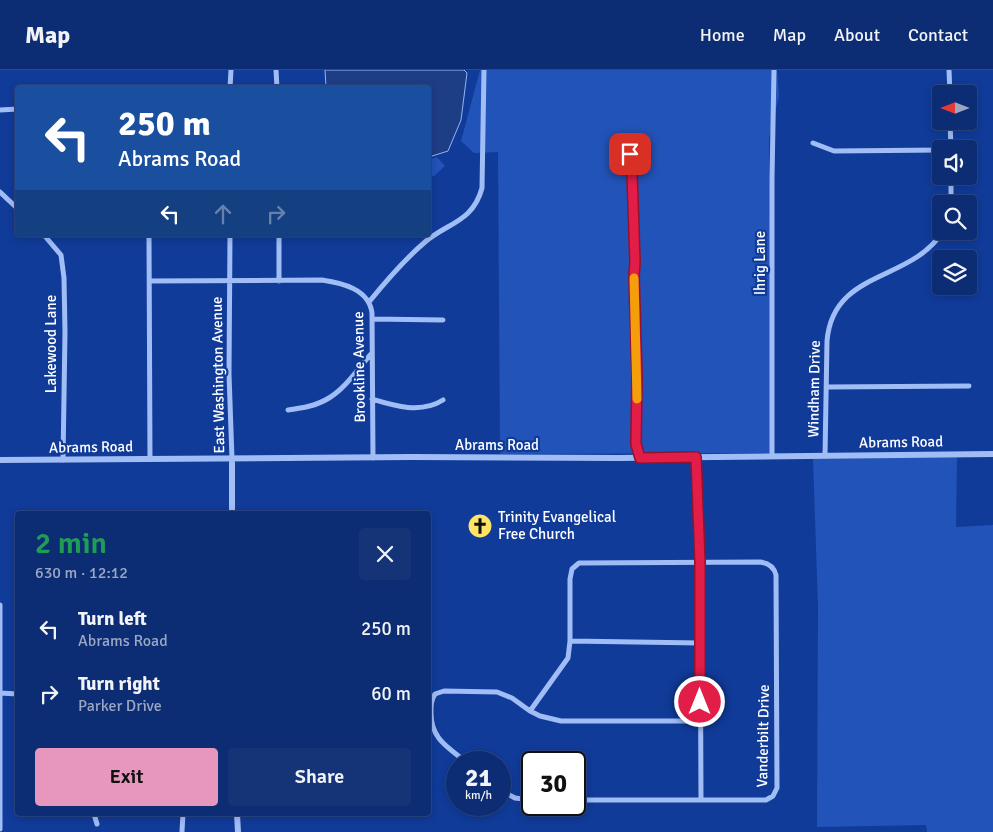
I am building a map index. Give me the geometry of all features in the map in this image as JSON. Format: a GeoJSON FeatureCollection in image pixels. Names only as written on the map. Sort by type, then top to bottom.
{"type":"FeatureCollection","features":[{"type":"Feature","properties":{"kind":"street"},"geometry":{"type":"LineString","coordinates":[[230,85],[231,70]]}},
{"type":"Feature","properties":{"kind":"street"},"geometry":{"type":"LineString","coordinates":[[276,70],[277,85]]}},
{"type":"Feature","properties":{"kind":"street"},"geometry":{"type":"LineString","coordinates":[[369,302],[388,278],[424,243],[467,215],[477,202],[482,188],[484,70]]}},
{"type":"Feature","properties":{"kind":"street","name":"Ihrig Lane"},"geometry":{"type":"LineString","coordinates":[[772,456],[774,70]]}},
{"type":"Feature","properties":{"kind":"street"},"geometry":{"type":"LineString","coordinates":[[949,70],[950,85]]}},
{"type":"Feature","properties":{"kind":"street"},"geometry":{"type":"LineString","coordinates":[[0,110],[15,109]]}},
{"type":"Feature","properties":{"kind":"street"},"geometry":{"type":"LineString","coordinates":[[627,136],[632,173],[637,377],[636,444],[640,458]]}},
{"type":"Feature","properties":{"kind":"street"},"geometry":{"type":"LineString","coordinates":[[813,143],[834,151],[932,150]]}},
{"type":"Feature","properties":{"kind":"street"},"geometry":{"type":"LineString","coordinates":[[0,192],[15,206]]}},
{"type":"Feature","properties":{"kind":"street","name":"Lakewood Lane"},"geometry":{"type":"LineString","coordinates":[[46,237],[61,255],[64,278],[63,460]]}},
{"type":"Feature","properties":{"kind":"street"},"geometry":{"type":"LineString","coordinates":[[149,237],[150,458]]}},
{"type":"Feature","properties":{"kind":"street","name":"East Washington Avenue"},"geometry":{"type":"LineString","coordinates":[[230,237],[229,374],[232,511]]}},
{"type":"Feature","properties":{"kind":"street"},"geometry":{"type":"LineString","coordinates":[[279,237],[279,281]]}},
{"type":"Feature","properties":{"kind":"street","name":"Windham Drive"},"geometry":{"type":"LineString","coordinates":[[825,456],[828,330],[834,313],[839,304],[855,289],[925,252],[935,240]]}},
{"type":"Feature","properties":{"kind":"street","name":"Brookline Avenue"},"geometry":{"type":"LineString","coordinates":[[149,281],[309,280],[335,282],[353,288],[369,302],[372,319],[373,458]]}},
{"type":"Feature","properties":{"kind":"street"},"geometry":{"type":"LineString","coordinates":[[372,319],[443,320]]}},
{"type":"Feature","properties":{"kind":"street"},"geometry":{"type":"LineString","coordinates":[[288,410],[308,406],[328,398],[342,388],[372,353]]}},
{"type":"Feature","properties":{"kind":"street"},"geometry":{"type":"LineString","coordinates":[[827,387],[969,386]]}},
{"type":"Feature","properties":{"kind":"street"},"geometry":{"type":"LineString","coordinates":[[372,399],[390,405],[418,408],[434,405],[442,400]]}},
{"type":"Feature","properties":{"kind":"street","name":"Abrams Road"},"geometry":{"type":"LineString","coordinates":[[0,460],[150,458],[640,458],[993,454]]}},
{"type":"Feature","properties":{"kind":"street"},"geometry":{"type":"LineString","coordinates":[[696,457],[700,562],[701,800]]}},
{"type":"Feature","properties":{"kind":"street"},"geometry":{"type":"LineString","coordinates":[[530,711],[565,664],[570,641],[570,578],[574,566],[584,562],[700,562]]}},
{"type":"Feature","properties":{"kind":"street","name":"Vanderbilt Drive"},"geometry":{"type":"LineString","coordinates":[[586,800],[766,800],[776,792],[776,575],[770,565],[760,562],[700,562]]}},
{"type":"Feature","properties":{"kind":"street"},"geometry":{"type":"LineString","coordinates":[[0,605],[0,829]]}},
{"type":"Feature","properties":{"kind":"street"},"geometry":{"type":"LineString","coordinates":[[570,641],[700,643]]}},
{"type":"Feature","properties":{"kind":"street"},"geometry":{"type":"LineString","coordinates":[[452,751],[440,741],[433,729],[431,702],[435,694],[444,691],[496,692],[512,698],[530,711],[561,721],[700,721]]}},
{"type":"Feature","properties":{"kind":"street"},"geometry":{"type":"LineString","coordinates":[[0,693],[15,694]]}},
{"type":"Feature","properties":{"kind":"street"},"geometry":{"type":"LineString","coordinates":[[94,816],[96,824]]}},
{"type":"Feature","properties":{"kind":"street"},"geometry":{"type":"LineString","coordinates":[[182,831],[183,816]]}},
{"type":"Feature","properties":{"kind":"street"},"geometry":{"type":"LineString","coordinates":[[237,816],[238,832]]}},
{"type":"Feature","properties":{"kind":"shaded area"},"geometry":{"type":"Polygon","coordinates":[[[325,70],[464,70],[467,73],[461,120],[448,151],[431,156],[431,85],[326,85],[325,70]]]}},
{"type":"Feature","properties":{"kind":"shaded area"},"geometry":{"type":"Polygon","coordinates":[[[480,70],[777,70],[779,96],[769,138],[773,453],[500,454],[498,152],[474,153],[461,141],[480,70]]]}},
{"type":"Feature","properties":{"kind":"shaded area"},"geometry":{"type":"Polygon","coordinates":[[[437,157],[445,166],[434,176],[431,176],[431,159],[437,157]]]}},
{"type":"Feature","properties":{"kind":"shaded area"},"geometry":{"type":"Polygon","coordinates":[[[957,457],[956,527],[993,525],[993,832],[927,832],[926,825],[817,827],[818,607],[813,459],[957,457]]]}},
{"type":"Feature","properties":{"kind":"slow traffic"},"geometry":{"type":"LineString","coordinates":[[634,278],[637,399]]}},
{"type":"Feature","properties":{"kind":"place","name":"Trinity Evangelical Free Church"},"geometry":{"type":"Point","coordinates":[480,526]}},
{"type":"Feature","properties":{"kind":"route"},"geometry":{"type":"LineString","coordinates":[[630,154],[634,213],[637,377],[636,444],[640,458],[696,457],[700,562],[700,702]]}}]}
